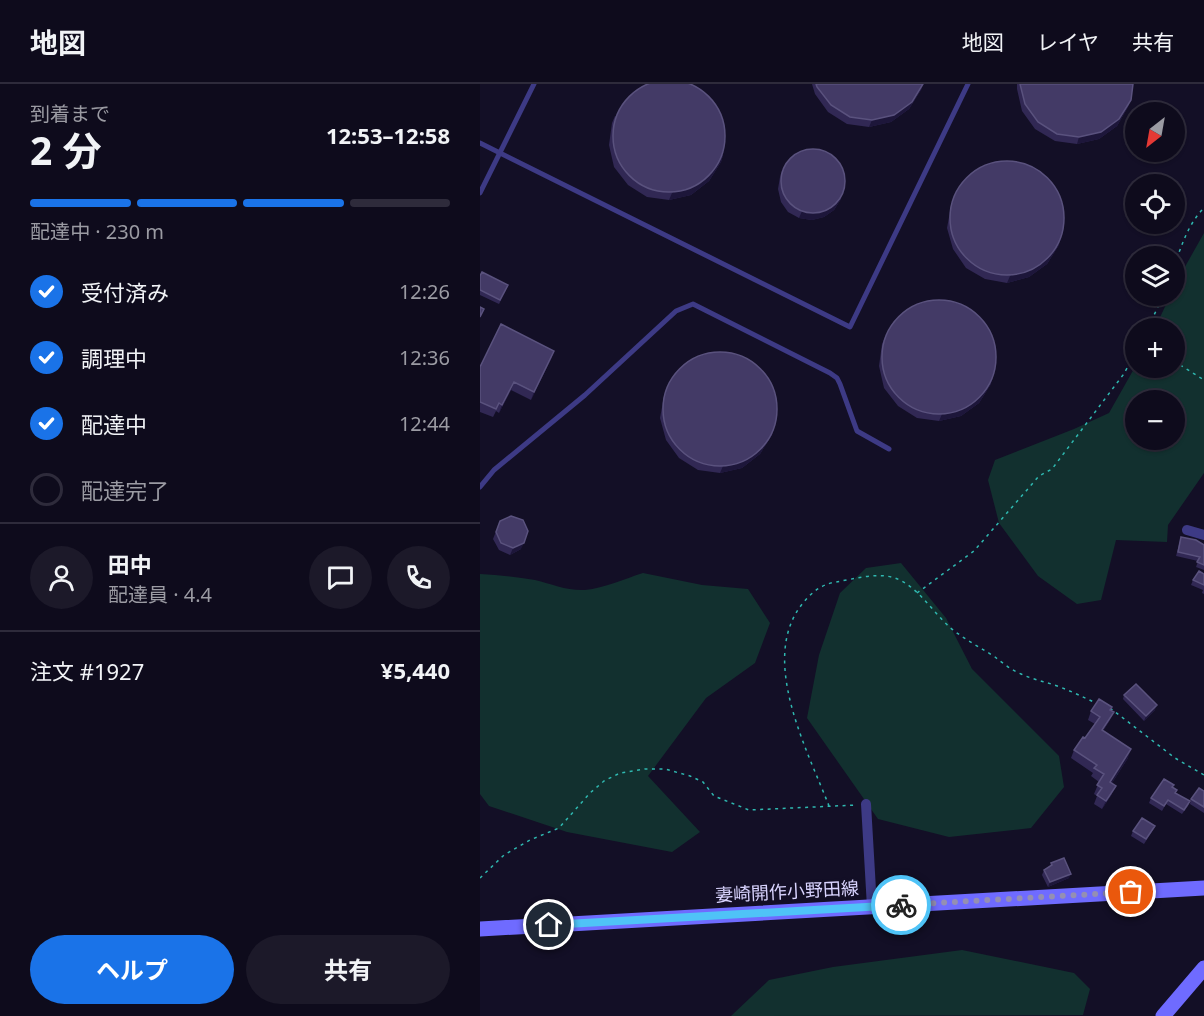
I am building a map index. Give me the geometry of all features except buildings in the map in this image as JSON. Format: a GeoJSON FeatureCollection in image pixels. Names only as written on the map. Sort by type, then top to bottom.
{"type":"FeatureCollection","features":[{"type":"Feature","properties":{"kind":"main road","name":"妻崎開作小野田線"},"geometry":{"type":"LineString","coordinates":[[480,928],[1204,888]]}},
{"type":"Feature","properties":{"kind":"main road"},"geometry":{"type":"LineString","coordinates":[[1163,1016],[1204,968]]}},
{"type":"Feature","properties":{"kind":"street"},"geometry":{"type":"LineString","coordinates":[[1187,530],[1204,535]]}},
{"type":"Feature","properties":{"kind":"street"},"geometry":{"type":"LineString","coordinates":[[866,804],[872,907]]}},
{"type":"Feature","properties":{"kind":"lane"},"geometry":{"type":"LineString","coordinates":[[480,193],[534,84]]}},
{"type":"Feature","properties":{"kind":"lane"},"geometry":{"type":"LineString","coordinates":[[480,143],[850,327],[968,84]]}},
{"type":"Feature","properties":{"kind":"lane"},"geometry":{"type":"LineString","coordinates":[[480,487],[494,470],[585,395],[675,311],[693,304],[837,378],[857,431],[889,448]]}},
{"type":"Feature","properties":{"kind":"path"},"geometry":{"type":"LineString","coordinates":[[1181,246],[1197,214],[1204,208]]}},
{"type":"Feature","properties":{"kind":"path"},"geometry":{"type":"LineString","coordinates":[[1185,369],[1204,380]]}},
{"type":"Feature","properties":{"kind":"path"},"geometry":{"type":"LineString","coordinates":[[917,593],[975,551],[1039,476],[1052,469],[1125,372]]}},
{"type":"Feature","properties":{"kind":"path"},"geometry":{"type":"LineString","coordinates":[[829,806],[789,703],[784,664],[786,637],[799,608],[810,594],[827,583],[883,575],[905,583],[957,634],[1006,666],[1019,674],[1060,687],[1098,704],[1103,702],[1152,741],[1204,775]]}},
{"type":"Feature","properties":{"kind":"path"},"geometry":{"type":"LineString","coordinates":[[480,878],[504,855],[530,840],[559,828],[590,793],[604,781],[620,773],[665,769],[690,776],[703,782],[714,796],[749,810],[866,804]]}},
{"type":"Feature","properties":{"kind":"green space"},"geometry":{"type":"Polygon","coordinates":[[[1204,233],[1204,473],[1168,525],[1167,542],[1116,540],[1101,600],[1077,604],[1038,576],[999,523],[988,480],[995,460],[1109,413],[1129,378],[1185,378],[1185,318],[1160,318],[1165,306],[1185,306],[1185,267],[1204,233]]]}},
{"type":"Feature","properties":{"kind":"green space"},"geometry":{"type":"Polygon","coordinates":[[[901,563],[946,618],[972,669],[1059,756],[1064,787],[1031,828],[949,837],[878,819],[807,718],[819,655],[840,593],[866,568],[901,563]]]}},
{"type":"Feature","properties":{"kind":"green space"},"geometry":{"type":"Polygon","coordinates":[[[643,573],[702,585],[748,589],[770,623],[755,663],[706,698],[648,776],[700,832],[672,852],[567,832],[489,806],[480,794],[480,574],[535,580],[585,590],[643,573]]]}},
{"type":"Feature","properties":{"kind":"green space"},"geometry":{"type":"Polygon","coordinates":[[[962,950],[1074,973],[1090,989],[1083,1015],[731,1016],[769,980],[833,967],[962,950]]]}},
{"type":"Feature","properties":{"kind":"way so far"},"geometry":{"type":"LineString","coordinates":[[901,905],[1131,892]]}},
{"type":"Feature","properties":{"kind":"route"},"geometry":{"type":"LineString","coordinates":[[549,925],[901,905]]}}]}
